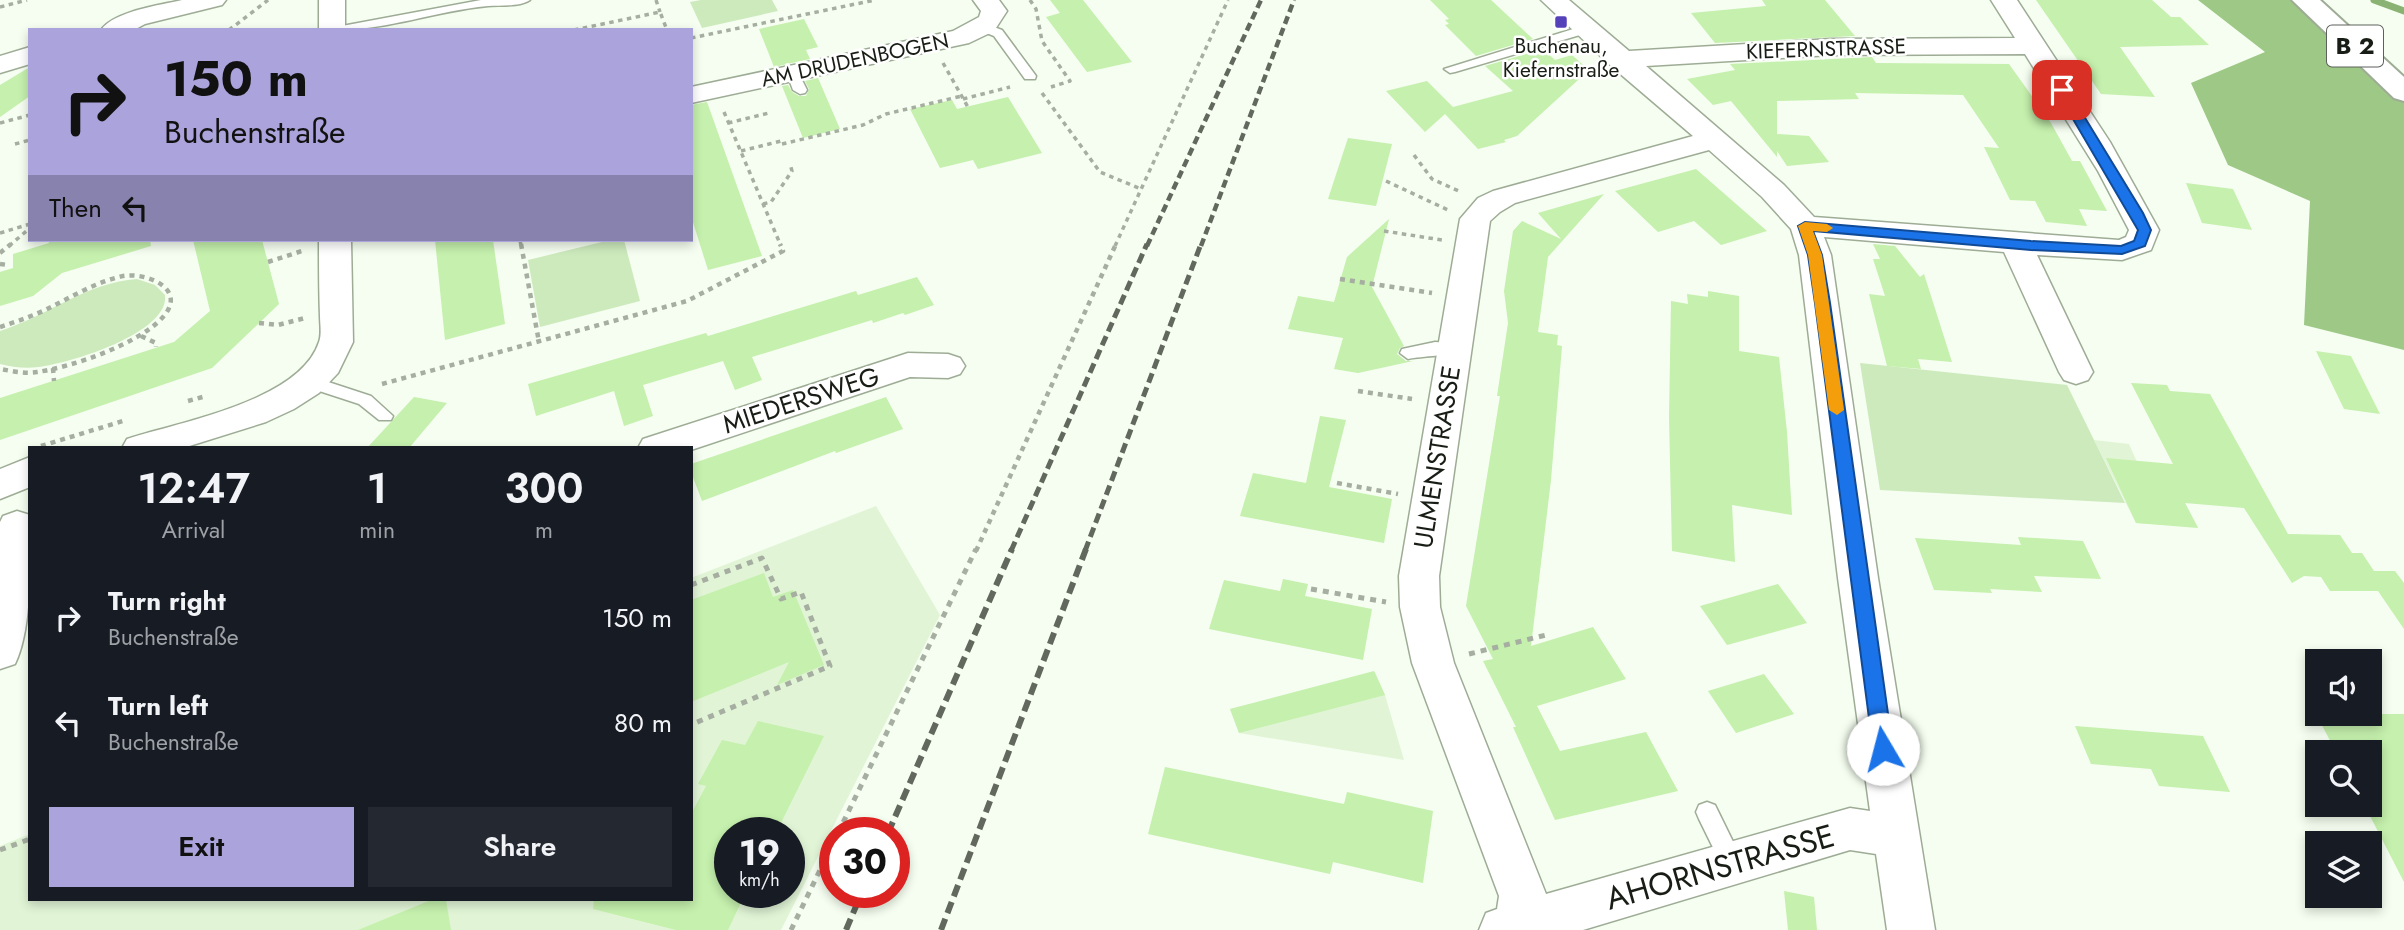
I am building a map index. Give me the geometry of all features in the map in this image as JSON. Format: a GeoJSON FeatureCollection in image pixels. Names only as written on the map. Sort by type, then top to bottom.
{"type":"FeatureCollection","features":[{"type":"Feature","properties":{"kind":"main road","name":"B 2"},"geometry":{"type":"LineString","coordinates":[[2305,0],[2404,92]]}},
{"type":"Feature","properties":{"kind":"street"},"geometry":{"type":"LineString","coordinates":[[118,28],[136,19],[213,0]]}},
{"type":"Feature","properties":{"kind":"street"},"geometry":{"type":"LineString","coordinates":[[332,0],[332,28]]}},
{"type":"Feature","properties":{"kind":"street","name":"AM DRUDENBOGEN"},"geometry":{"type":"LineString","coordinates":[[704,93],[796,82],[932,45],[983,27],[992,20],[994,11],[986,0]]}},
{"type":"Feature","properties":{"kind":"street"},"geometry":{"type":"LineString","coordinates":[[1554,0],[1773,191],[1805,226],[1815,255],[1858,578],[1912,930]]}},
{"type":"Feature","properties":{"kind":"street"},"geometry":{"type":"LineString","coordinates":[[1805,226],[2016,245],[2122,250],[2140,243],[2144,230],[2101,151],[2004,0]]}},
{"type":"Feature","properties":{"kind":"street","name":"KIEFERNSTRASSE"},"geometry":{"type":"LineString","coordinates":[[1620,60],[1832,47],[2032,46]]}},
{"type":"Feature","properties":{"kind":"street"},"geometry":{"type":"LineString","coordinates":[[0,64],[28,56]]}},
{"type":"Feature","properties":{"kind":"street","name":"ULMENSTRASSE"},"geometry":{"type":"LineString","coordinates":[[1513,928],[1523,896],[1433,663],[1420,607],[1419,576],[1475,219],[1489,205],[1504,197],[1557,180],[1712,140]]}},
{"type":"Feature","properties":{"kind":"street"},"geometry":{"type":"LineString","coordinates":[[137,433],[272,404],[310,382],[327,363],[323,336],[324,244]]}},
{"type":"Feature","properties":{"kind":"street"},"geometry":{"type":"LineString","coordinates":[[2016,245],[2076,372]]}},
{"type":"Feature","properties":{"kind":"street","name":"MIEDERSWEG"},"geometry":{"type":"LineString","coordinates":[[662,446],[908,365],[948,366]]}},
{"type":"Feature","properties":{"kind":"street"},"geometry":{"type":"LineString","coordinates":[[0,485],[28,472]]}},
{"type":"Feature","properties":{"kind":"street"},"geometry":{"type":"LineString","coordinates":[[0,652],[15,525]]}},
{"type":"Feature","properties":{"kind":"street"},"geometry":{"type":"LineString","coordinates":[[0,664],[28,655]]}},
{"type":"Feature","properties":{"kind":"street","name":"AHORNSTRASSE"},"geometry":{"type":"LineString","coordinates":[[1513,928],[1850,830],[1898,836]]}},
{"type":"Feature","properties":{"kind":"lane"},"geometry":{"type":"LineString","coordinates":[[353,28],[484,3],[524,0]]}},
{"type":"Feature","properties":{"kind":"lane"},"geometry":{"type":"LineString","coordinates":[[983,27],[998,33],[1030,76]]}},
{"type":"Feature","properties":{"kind":"lane"},"geometry":{"type":"LineString","coordinates":[[1450,69],[1586,29]]}},
{"type":"Feature","properties":{"kind":"lane"},"geometry":{"type":"LineString","coordinates":[[1408,353],[1435,348],[1453,349]]}},
{"type":"Feature","properties":{"kind":"lane"},"geometry":{"type":"LineString","coordinates":[[310,382],[365,400],[385,416]]}},
{"type":"Feature","properties":{"kind":"lane"},"geometry":{"type":"LineString","coordinates":[[1706,812],[1732,863]]}},
{"type":"Feature","properties":{"kind":"path"},"geometry":{"type":"LineString","coordinates":[[0,6],[27,0]]}},
{"type":"Feature","properties":{"kind":"path"},"geometry":{"type":"LineString","coordinates":[[232,28],[268,0]]}},
{"type":"Feature","properties":{"kind":"path"},"geometry":{"type":"LineString","coordinates":[[656,0],[666,28]]}},
{"type":"Feature","properties":{"kind":"path"},"geometry":{"type":"LineString","coordinates":[[846,0],[848,5]]}},
{"type":"Feature","properties":{"kind":"path"},"geometry":{"type":"LineString","coordinates":[[693,38],[874,0]]}},
{"type":"Feature","properties":{"kind":"path"},"geometry":{"type":"LineString","coordinates":[[1030,0],[1036,9],[1042,41],[1070,81],[1040,90],[1100,172],[1141,189]]}},
{"type":"Feature","properties":{"kind":"path"},"geometry":{"type":"LineString","coordinates":[[846,817],[950,607],[1228,0]]}},
{"type":"Feature","properties":{"kind":"path"},"geometry":{"type":"LineString","coordinates":[[584,28],[660,12]]}},
{"type":"Feature","properties":{"kind":"path"},"geometry":{"type":"LineString","coordinates":[[932,45],[969,109]]}},
{"type":"Feature","properties":{"kind":"path"},"geometry":{"type":"LineString","coordinates":[[741,151],[863,125],[886,114],[1006,89],[1030,76]]}},
{"type":"Feature","properties":{"kind":"path"},"geometry":{"type":"LineString","coordinates":[[347,393],[687,301],[783,251],[728,123],[704,93]]}},
{"type":"Feature","properties":{"kind":"path"},"geometry":{"type":"LineString","coordinates":[[728,123],[769,113]]}},
{"type":"Feature","properties":{"kind":"path"},"geometry":{"type":"LineString","coordinates":[[0,123],[28,116]]}},
{"type":"Feature","properties":{"kind":"path"},"geometry":{"type":"LineString","coordinates":[[15,144],[28,141]]}},
{"type":"Feature","properties":{"kind":"path"},"geometry":{"type":"LineString","coordinates":[[1414,156],[1432,179],[1472,197]]}},
{"type":"Feature","properties":{"kind":"path"},"geometry":{"type":"LineString","coordinates":[[763,204],[771,202],[792,171],[790,164]]}},
{"type":"Feature","properties":{"kind":"path"},"geometry":{"type":"LineString","coordinates":[[1386,181],[1460,215]]}},
{"type":"Feature","properties":{"kind":"path"},"geometry":{"type":"LineString","coordinates":[[0,233],[28,226]]}},
{"type":"Feature","properties":{"kind":"path"},"geometry":{"type":"LineString","coordinates":[[0,253],[28,228]]}},
{"type":"Feature","properties":{"kind":"path"},"geometry":{"type":"LineString","coordinates":[[1384,231],[1453,241]]}},
{"type":"Feature","properties":{"kind":"path"},"geometry":{"type":"LineString","coordinates":[[520,242],[539,342]]}},
{"type":"Feature","properties":{"kind":"path"},"geometry":{"type":"LineString","coordinates":[[268,262],[324,244]]}},
{"type":"Feature","properties":{"kind":"path"},"geometry":{"type":"LineString","coordinates":[[0,264],[8,265]]}},
{"type":"Feature","properties":{"kind":"path"},"geometry":{"type":"LineString","coordinates":[[0,327],[29,317],[103,282],[142,275],[163,285],[172,301],[157,323],[140,336],[53,368],[24,372],[1,371]]}},
{"type":"Feature","properties":{"kind":"path"},"geometry":{"type":"LineString","coordinates":[[1340,279],[1422,292]]}},
{"type":"Feature","properties":{"kind":"path"},"geometry":{"type":"LineString","coordinates":[[259,323],[278,325],[310,317],[323,336]]}},
{"type":"Feature","properties":{"kind":"path"},"geometry":{"type":"LineString","coordinates":[[140,336],[156,343],[156,347]]}},
{"type":"Feature","properties":{"kind":"path"},"geometry":{"type":"LineString","coordinates":[[53,368],[54,381]]}},
{"type":"Feature","properties":{"kind":"path"},"geometry":{"type":"LineString","coordinates":[[1358,391],[1444,404]]}},
{"type":"Feature","properties":{"kind":"path"},"geometry":{"type":"LineString","coordinates":[[187,401],[214,393]]}},
{"type":"Feature","properties":{"kind":"path"},"geometry":{"type":"LineString","coordinates":[[48,446],[137,433]]}},
{"type":"Feature","properties":{"kind":"path"},"geometry":{"type":"LineString","coordinates":[[1337,483],[1430,499]]}},
{"type":"Feature","properties":{"kind":"path"},"geometry":{"type":"LineString","coordinates":[[693,584],[762,558],[781,599],[801,592],[830,666],[695,723]]}},
{"type":"Feature","properties":{"kind":"path"},"geometry":{"type":"LineString","coordinates":[[1311,589],[1420,607]]}},
{"type":"Feature","properties":{"kind":"path"},"geometry":{"type":"LineString","coordinates":[[1433,663],[1550,634]]}},
{"type":"Feature","properties":{"kind":"path"},"geometry":{"type":"LineString","coordinates":[[0,850],[28,840]]}},
{"type":"Feature","properties":{"kind":"path"},"geometry":{"type":"LineString","coordinates":[[791,930],[819,872]]}},
{"type":"Feature","properties":{"kind":"shaded area"},"geometry":{"type":"Polygon","coordinates":[[[772,0],[778,11],[702,28],[690,2],[772,0]]]}},
{"type":"Feature","properties":{"kind":"shaded area"},"geometry":{"type":"Polygon","coordinates":[[[602,242],[625,242],[640,301],[540,327],[528,260],[602,242]]]}},
{"type":"Feature","properties":{"kind":"shaded area"},"geometry":{"type":"Polygon","coordinates":[[[137,279],[155,285],[165,295],[162,309],[135,334],[93,353],[52,365],[29,368],[0,364],[0,331],[102,286],[137,279]]]}},
{"type":"Feature","properties":{"kind":"shaded area"},"geometry":{"type":"Polygon","coordinates":[[[1860,363],[2067,385],[2125,503],[1880,490],[1860,363]]]}},
{"type":"Feature","properties":{"kind":"shaded area"},"geometry":{"type":"Polygon","coordinates":[[[2094,440],[2129,444],[2145,480],[2174,483],[2198,527],[2136,523],[2094,440]]]}},
{"type":"Feature","properties":{"kind":"shaded area"},"geometry":{"type":"Polygon","coordinates":[[[876,506],[940,615],[838,817],[819,817],[819,855],[805,882],[805,817],[714,817],[714,908],[792,908],[781,930],[0,930],[0,846],[28,835],[28,901],[693,901],[693,577],[876,506]]]}},
{"type":"Feature","properties":{"kind":"shaded area"},"geometry":{"type":"Polygon","coordinates":[[[1375,672],[1385,695],[1404,760],[1239,733],[1230,709],[1375,672]]]}},
{"type":"Feature","properties":{"kind":"green space"},"geometry":{"type":"Polygon","coordinates":[[[2198,0],[2295,0],[2404,103],[2404,350],[2304,325],[2310,201],[2228,165],[2191,83],[2265,52],[2198,0]]]}},
{"type":"Feature","properties":{"kind":"building"},"geometry":{"type":"Polygon","coordinates":[[[1050,0],[1083,0],[1132,62],[1087,72],[1046,17],[1060,13],[1050,0]]]}},
{"type":"Feature","properties":{"kind":"building"},"geometry":{"type":"Polygon","coordinates":[[[1430,0],[1491,0],[1533,39],[1476,56],[1445,25],[1449,24],[1445,20],[1449,19],[1430,0]]]}},
{"type":"Feature","properties":{"kind":"building"},"geometry":{"type":"Polygon","coordinates":[[[1762,0],[1825,0],[1855,36],[1715,43],[1691,13],[1766,6],[1762,0]]]}},
{"type":"Feature","properties":{"kind":"building"},"geometry":{"type":"Polygon","coordinates":[[[2036,0],[2152,0],[2171,17],[2180,17],[2209,45],[2120,47],[2155,97],[2101,94],[2036,0]]]}},
{"type":"Feature","properties":{"kind":"building"},"geometry":{"type":"Polygon","coordinates":[[[804,19],[818,47],[806,50],[810,59],[774,67],[759,29],[804,19]]]}},
{"type":"Feature","properties":{"kind":"building"},"geometry":{"type":"Polygon","coordinates":[[[1543,49],[1555,60],[1572,55],[1589,70],[1517,136],[1504,140],[1506,142],[1478,149],[1445,114],[1425,132],[1386,91],[1427,81],[1453,107],[1513,91],[1485,66],[1543,49]]]}},
{"type":"Feature","properties":{"kind":"building"},"geometry":{"type":"Polygon","coordinates":[[[1872,57],[1876,63],[2009,64],[2051,123],[2072,161],[2080,161],[2107,211],[2079,209],[2087,226],[2046,222],[2035,201],[2010,200],[1984,147],[1999,148],[1963,95],[1855,93],[1859,99],[1777,101],[1777,134],[1809,136],[1829,162],[1787,166],[1777,151],[1777,157],[1731,101],[1713,105],[1687,79],[1735,70],[1730,64],[1872,57]]]}},
{"type":"Feature","properties":{"kind":"building"},"geometry":{"type":"Polygon","coordinates":[[[28,68],[28,97],[0,117],[0,85],[28,68]]]}},
{"type":"Feature","properties":{"kind":"building"},"geometry":{"type":"Polygon","coordinates":[[[818,78],[840,129],[803,138],[782,86],[788,85],[792,92],[806,96],[809,89],[805,81],[818,78]]]}},
{"type":"Feature","properties":{"kind":"building"},"geometry":{"type":"Polygon","coordinates":[[[1008,97],[1042,153],[978,169],[973,160],[940,168],[910,109],[952,100],[957,109],[1008,97]]]}},
{"type":"Feature","properties":{"kind":"building"},"geometry":{"type":"Polygon","coordinates":[[[707,102],[762,256],[708,270],[693,222],[693,105],[707,102]]]}},
{"type":"Feature","properties":{"kind":"building"},"geometry":{"type":"Polygon","coordinates":[[[1348,138],[1392,144],[1376,206],[1328,199],[1348,138]]]}},
{"type":"Feature","properties":{"kind":"building"},"geometry":{"type":"Polygon","coordinates":[[[1696,169],[1767,231],[1721,245],[1694,221],[1658,232],[1615,191],[1696,169]]]}},
{"type":"Feature","properties":{"kind":"building"},"geometry":{"type":"Polygon","coordinates":[[[2186,183],[2233,189],[2252,230],[2202,223],[2186,183]]]}},
{"type":"Feature","properties":{"kind":"building"},"geometry":{"type":"Polygon","coordinates":[[[1604,194],[1548,257],[1538,332],[1558,335],[1557,345],[1562,346],[1551,480],[1531,646],[1593,627],[1626,679],[1537,706],[1560,751],[1646,732],[1678,791],[1555,820],[1513,727],[1516,727],[1483,661],[1493,659],[1466,606],[1500,396],[1497,396],[1508,323],[1504,291],[1513,231],[1522,221],[1561,239],[1538,213],[1604,194]]]}},
{"type":"Feature","properties":{"kind":"building"},"geometry":{"type":"Polygon","coordinates":[[[1389,219],[1372,287],[1404,346],[1397,354],[1406,361],[1413,361],[1358,373],[1334,369],[1343,338],[1288,329],[1298,296],[1334,302],[1347,257],[1389,219]]]}},
{"type":"Feature","properties":{"kind":"building"},"geometry":{"type":"Polygon","coordinates":[[[150,242],[151,246],[62,273],[33,296],[0,306],[0,272],[13,268],[13,254],[49,243],[150,242]]]}},
{"type":"Feature","properties":{"kind":"building"},"geometry":{"type":"Polygon","coordinates":[[[193,242],[263,242],[279,304],[212,368],[0,440],[0,398],[174,342],[210,311],[193,242]]]}},
{"type":"Feature","properties":{"kind":"building"},"geometry":{"type":"Polygon","coordinates":[[[435,242],[493,242],[505,324],[445,340],[435,242]]]}},
{"type":"Feature","properties":{"kind":"building"},"geometry":{"type":"Polygon","coordinates":[[[1873,244],[1895,246],[1920,277],[1924,274],[1952,362],[1918,359],[1921,369],[1887,366],[1869,294],[1885,296],[1873,259],[1880,259],[1873,244]]]}},
{"type":"Feature","properties":{"kind":"building"},"geometry":{"type":"Polygon","coordinates":[[[917,277],[934,305],[873,323],[872,320],[752,357],[762,380],[735,390],[723,361],[643,385],[653,416],[624,426],[614,391],[536,416],[528,384],[706,333],[708,336],[856,291],[858,295],[917,277]]]}},
{"type":"Feature","properties":{"kind":"building"},"geometry":{"type":"Polygon","coordinates":[[[1708,291],[1739,296],[1739,351],[1779,357],[1787,432],[1792,515],[1732,505],[1735,562],[1672,551],[1669,417],[1671,301],[1688,304],[1687,294],[1708,297],[1708,291]]]}},
{"type":"Feature","properties":{"kind":"building"},"geometry":{"type":"Polygon","coordinates":[[[2316,351],[2351,356],[2380,414],[2344,409],[2316,351]]]}},
{"type":"Feature","properties":{"kind":"building"},"geometry":{"type":"Polygon","coordinates":[[[2131,383],[2167,385],[2170,391],[2210,394],[2288,534],[2340,535],[2352,553],[2362,553],[2374,571],[2395,571],[2404,583],[2404,629],[2378,591],[2330,591],[2321,577],[2304,576],[2292,583],[2244,508],[2185,503],[2198,528],[2136,523],[2106,458],[2173,464],[2131,383]]]}},
{"type":"Feature","properties":{"kind":"building"},"geometry":{"type":"Polygon","coordinates":[[[414,397],[447,403],[411,446],[369,446],[414,397]]]}},
{"type":"Feature","properties":{"kind":"building"},"geometry":{"type":"Polygon","coordinates":[[[886,397],[903,429],[836,453],[835,451],[702,501],[693,477],[693,463],[886,397]]]}},
{"type":"Feature","properties":{"kind":"building"},"geometry":{"type":"Polygon","coordinates":[[[1320,416],[1346,420],[1329,487],[1392,499],[1384,543],[1240,516],[1253,473],[1306,483],[1320,416]]]}},
{"type":"Feature","properties":{"kind":"building"},"geometry":{"type":"Polygon","coordinates":[[[2018,537],[2083,541],[2101,579],[2034,576],[2042,592],[1934,590],[1915,538],[2021,545],[2018,537]]]}},
{"type":"Feature","properties":{"kind":"building"},"geometry":{"type":"Polygon","coordinates":[[[764,573],[773,597],[793,590],[824,665],[777,685],[789,662],[693,701],[693,599],[764,573]]]}},
{"type":"Feature","properties":{"kind":"building"},"geometry":{"type":"Polygon","coordinates":[[[1283,579],[1308,584],[1305,596],[1372,609],[1363,660],[1209,629],[1224,580],[1280,591],[1283,579]]]}},
{"type":"Feature","properties":{"kind":"building"},"geometry":{"type":"Polygon","coordinates":[[[1778,584],[1807,623],[1727,645],[1700,606],[1778,584]]]}},
{"type":"Feature","properties":{"kind":"building"},"geometry":{"type":"Polygon","coordinates":[[[1374,671],[1385,695],[1239,733],[1230,709],[1374,671]]]}},
{"type":"Feature","properties":{"kind":"building"},"geometry":{"type":"Polygon","coordinates":[[[1764,674],[1794,714],[1736,733],[1708,691],[1764,674]]]}},
{"type":"Feature","properties":{"kind":"building"},"geometry":{"type":"Polygon","coordinates":[[[2382,714],[2404,714],[2404,882],[2382,839],[2382,831],[2378,831],[2371,817],[2382,817],[2382,740],[2330,740],[2322,726],[2382,726],[2382,714]]]}},
{"type":"Feature","properties":{"kind":"building"},"geometry":{"type":"Polygon","coordinates":[[[758,721],[824,736],[784,817],[714,817],[714,908],[738,908],[728,930],[676,930],[593,909],[594,901],[693,901],[693,810],[706,786],[698,784],[722,740],[745,745],[758,721]]]}},
{"type":"Feature","properties":{"kind":"building"},"geometry":{"type":"Polygon","coordinates":[[[2075,726],[2203,736],[2230,792],[2159,786],[2151,769],[2091,764],[2075,726]]]}},
{"type":"Feature","properties":{"kind":"building"},"geometry":{"type":"Polygon","coordinates":[[[1165,767],[1344,804],[1347,792],[1433,811],[1423,883],[1333,862],[1330,874],[1148,834],[1165,767]]]}},
{"type":"Feature","properties":{"kind":"building"},"geometry":{"type":"Polygon","coordinates":[[[1784,891],[1814,897],[1817,930],[1788,930],[1784,891]]]}},
{"type":"Feature","properties":{"kind":"building"},"geometry":{"type":"Polygon","coordinates":[[[429,901],[446,901],[451,930],[358,930],[429,901]]]}},
{"type":"Feature","properties":{"kind":"waterway"},"geometry":{"type":"LineString","coordinates":[[2374,0],[2404,11]]}},
{"type":"Feature","properties":{"kind":"railway"},"geometry":{"type":"LineString","coordinates":[[1147,246],[1261,0]]}},
{"type":"Feature","properties":{"kind":"railway"},"geometry":{"type":"LineString","coordinates":[[1201,246],[1294,0]]}},
{"type":"Feature","properties":{"kind":"railway"},"geometry":{"type":"LineString","coordinates":[[1011,551],[1147,244]]}},
{"type":"Feature","properties":{"kind":"railway"},"geometry":{"type":"LineString","coordinates":[[1085,551],[1201,244]]}},
{"type":"Feature","properties":{"kind":"railway"},"geometry":{"type":"LineString","coordinates":[[895,817],[1012,549]]}},
{"type":"Feature","properties":{"kind":"railway"},"geometry":{"type":"LineString","coordinates":[[941,930],[1086,549]]}},
{"type":"Feature","properties":{"kind":"railway"},"geometry":{"type":"LineString","coordinates":[[846,930],[855,908]]}},
{"type":"Feature","properties":{"kind":"slow traffic"},"geometry":{"type":"LineString","coordinates":[[1827,228],[1805,226],[1815,255],[1837,410]]}},
{"type":"Feature","properties":{"kind":"place","name":"Buchenau, Kiefernstraße"},"geometry":{"type":"Point","coordinates":[1561,22]}},
{"type":"Feature","properties":{"kind":"route"},"geometry":{"type":"LineString","coordinates":[[1883,749],[1815,255],[1805,226],[2031,246],[2122,250],[2140,243],[2144,230],[2136,213],[2062,90]]}}]}
